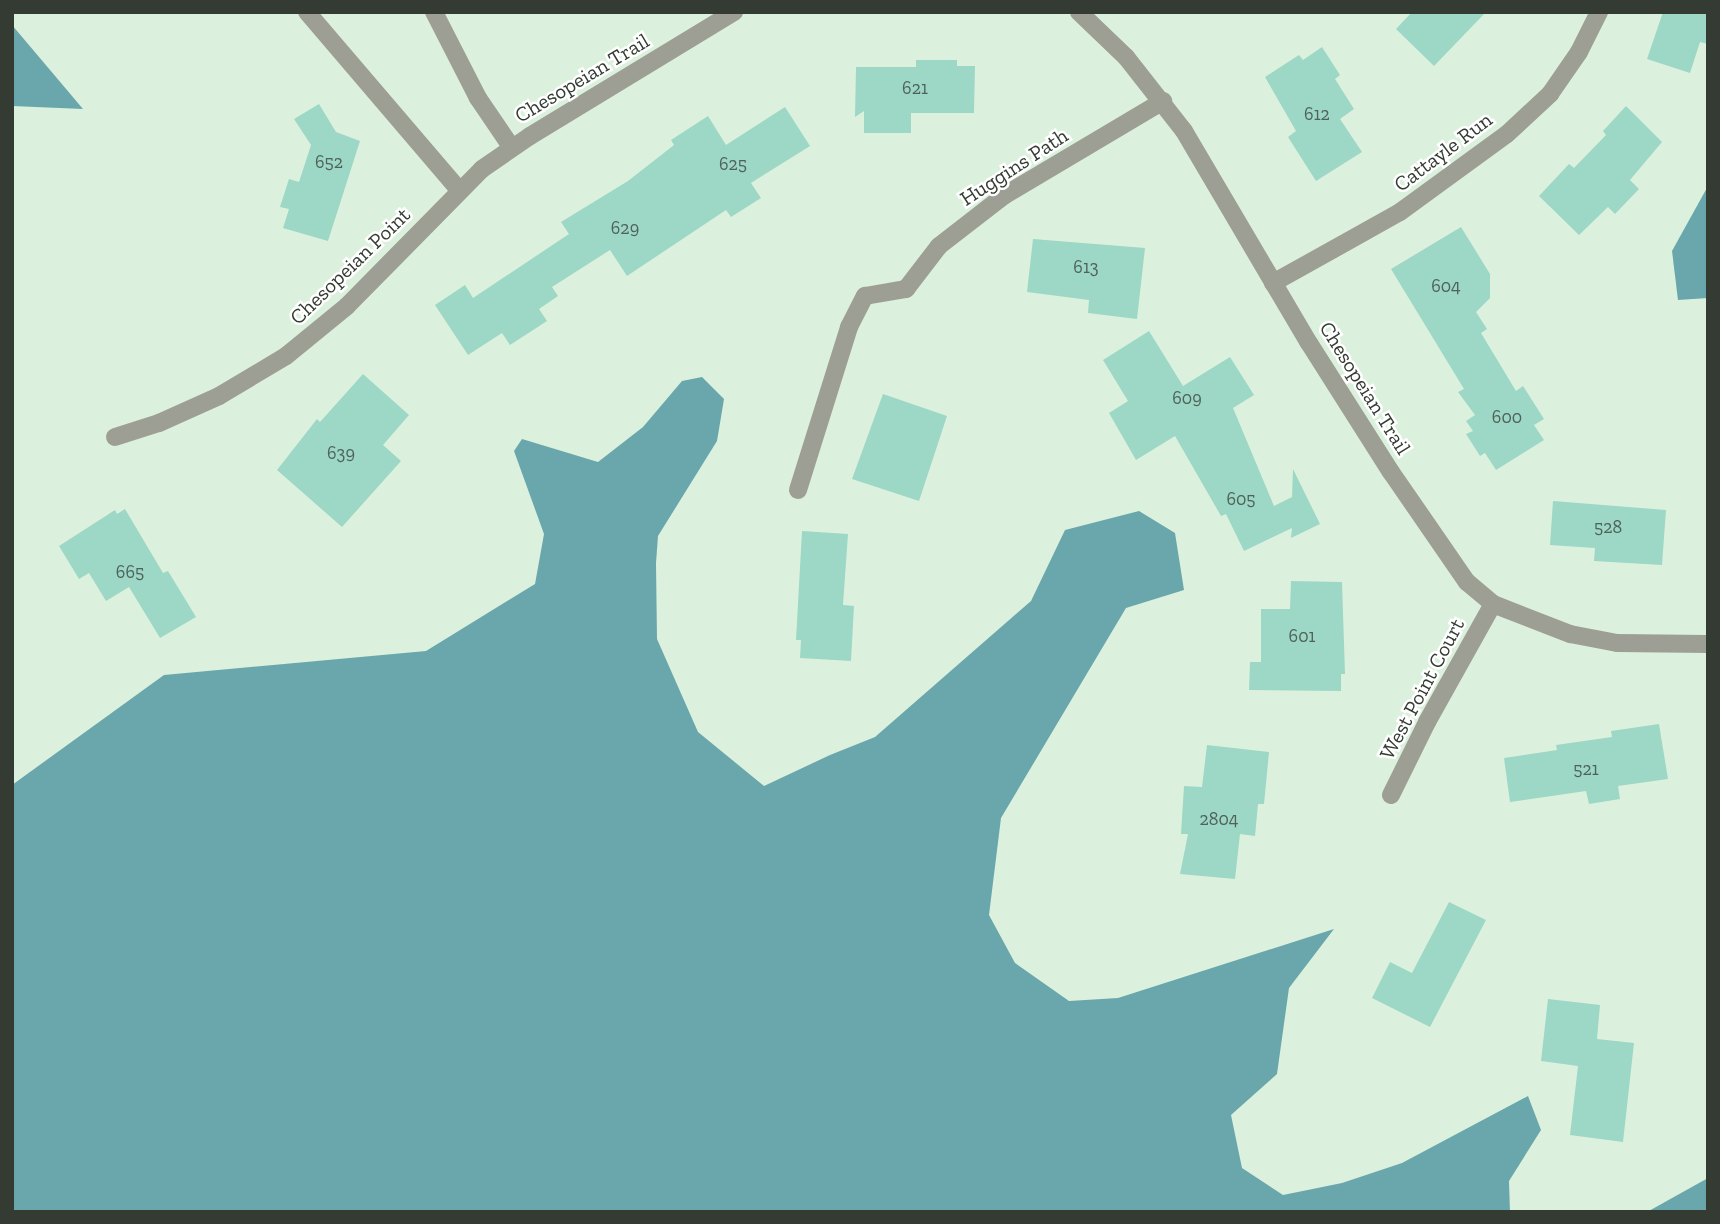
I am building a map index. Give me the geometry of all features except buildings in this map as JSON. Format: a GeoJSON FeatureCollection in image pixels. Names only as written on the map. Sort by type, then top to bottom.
{"type":"FeatureCollection","features":[{"type":"Feature","properties":{"kind":"street"},"geometry":{"type":"LineString","coordinates":[[307,12],[460,191]]}},
{"type":"Feature","properties":{"kind":"street"},"geometry":{"type":"LineString","coordinates":[[433,12],[478,98],[512,148]]}},
{"type":"Feature","properties":{"kind":"street","name":"Chesopeian Trail"},"geometry":{"type":"LineString","coordinates":[[460,191],[482,169],[512,148],[734,12]]}},
{"type":"Feature","properties":{"kind":"street","name":"Chesopeian Trail"},"geometry":{"type":"LineString","coordinates":[[1079,12],[1126,57],[1184,131],[1273,283],[1399,483],[1467,582],[1493,604],[1570,635],[1617,643],[1708,644]]}},
{"type":"Feature","properties":{"kind":"street","name":"Cattayle Run"},"geometry":{"type":"LineString","coordinates":[[1273,283],[1400,212],[1507,134],[1550,94],[1579,52],[1599,12]]}},
{"type":"Feature","properties":{"kind":"street","name":"Huggins Path"},"geometry":{"type":"LineString","coordinates":[[798,490],[849,327],[865,296],[906,289],[939,246],[1005,195],[1163,101]]}},
{"type":"Feature","properties":{"kind":"street","name":"Chesopeian Point"},"geometry":{"type":"LineString","coordinates":[[115,437],[159,423],[219,397],[286,356],[347,306],[460,191]]}},
{"type":"Feature","properties":{"kind":"street","name":"West Point Court"},"geometry":{"type":"LineString","coordinates":[[1391,795],[1427,722],[1493,604]]}},
{"type":"Feature","properties":{"kind":"water"},"geometry":{"type":"Polygon","coordinates":[[[12,25],[83,109],[12,106],[12,25]]]}},
{"type":"Feature","properties":{"kind":"water"},"geometry":{"type":"Polygon","coordinates":[[[1708,186],[1708,298],[1678,300],[1672,251],[1708,186]]]}},
{"type":"Feature","properties":{"kind":"water"},"geometry":{"type":"Polygon","coordinates":[[[702,377],[724,399],[717,441],[658,536],[656,563],[657,639],[698,732],[764,786],[875,737],[1031,601],[1065,530],[1139,511],[1175,533],[1184,590],[1126,608],[1001,818],[989,915],[1015,963],[1069,1001],[1118,998],[1334,929],[1289,988],[1277,1074],[1231,1115],[1242,1168],[1283,1195],[1342,1183],[1402,1163],[1528,1096],[1541,1130],[1509,1181],[1510,1212],[12,1212],[12,785],[164,675],[426,651],[535,584],[544,534],[514,451],[522,439],[598,462],[643,427],[682,381],[702,377]]]}},
{"type":"Feature","properties":{"kind":"water"},"geometry":{"type":"Polygon","coordinates":[[[1708,1178],[1708,1212],[1647,1212],[1708,1178]]]}}]}
